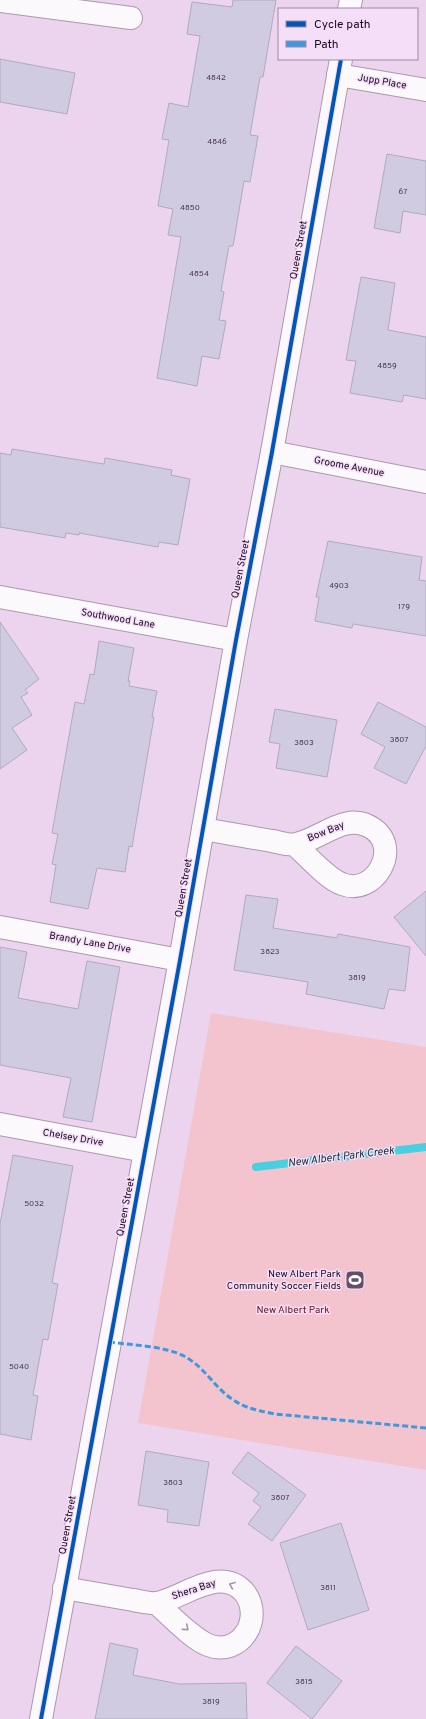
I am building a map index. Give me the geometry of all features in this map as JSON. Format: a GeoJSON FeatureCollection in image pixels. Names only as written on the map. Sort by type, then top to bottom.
{"type":"FeatureCollection","features":[{"type":"Feature","properties":{"kind":"street"},"geometry":{"type":"LineString","coordinates":[[0,1],[132,18]]}},
{"type":"Feature","properties":{"kind":"street","name":"Jupp Place"},"geometry":{"type":"LineString","coordinates":[[339,67],[426,90]]}},
{"type":"Feature","properties":{"kind":"street","name":"Queen Street"},"geometry":{"type":"LineString","coordinates":[[41,1719],[180,960],[236,640],[272,452],[339,67]]}},
{"type":"Feature","properties":{"kind":"street","name":"Groome Avenue"},"geometry":{"type":"LineString","coordinates":[[272,452],[426,482]]}},
{"type":"Feature","properties":{"kind":"street","name":"Southwood Lane"},"geometry":{"type":"LineString","coordinates":[[0,597],[236,640]]}},
{"type":"Feature","properties":{"kind":"street","name":"Bow Bay"},"geometry":{"type":"LineString","coordinates":[[203,829],[295,845]]}},
{"type":"Feature","properties":{"kind":"street","name":"Brandy Lane Drive"},"geometry":{"type":"LineString","coordinates":[[0,927],[180,960]]}},
{"type":"Feature","properties":{"kind":"street","name":"Chelsey Drive"},"geometry":{"type":"LineString","coordinates":[[0,1124],[145,1151]]}},
{"type":"Feature","properties":{"kind":"street"},"geometry":{"type":"LineString","coordinates":[[64,1588],[156,1603]]}},
{"type":"Feature","properties":{"kind":"green space","name":"New Albert Park"},"geometry":{"type":"Polygon","coordinates":[[[211,1013],[426,1047],[426,1470],[138,1423],[211,1013]]]}},
{"type":"Feature","properties":{"kind":"building"},"geometry":{"type":"Polygon","coordinates":[[[233,0],[276,0],[263,77],[260,77],[250,135],[258,136],[250,182],[244,181],[233,246],[229,246],[221,291],[224,292],[219,320],[226,321],[219,359],[202,356],[197,386],[157,378],[181,237],[168,235],[173,209],[158,206],[169,140],[162,139],[169,103],[188,107],[200,36],[187,34],[192,2],[232,7],[233,0]]]}},
{"type":"Feature","properties":{"kind":"building"},"geometry":{"type":"Polygon","coordinates":[[[0,59],[75,73],[67,114],[0,102],[0,59]]]}},
{"type":"Feature","properties":{"kind":"building"},"geometry":{"type":"Polygon","coordinates":[[[387,154],[426,161],[426,215],[403,211],[400,233],[374,228],[387,154]]]}},
{"type":"Feature","properties":{"kind":"building"},"geometry":{"type":"Polygon","coordinates":[[[361,277],[395,283],[388,330],[426,337],[426,399],[404,395],[402,402],[350,393],[356,361],[346,360],[361,277]]]}},
{"type":"Feature","properties":{"kind":"building"},"geometry":{"type":"Polygon","coordinates":[[[12,449],[104,464],[105,458],[172,470],[171,475],[190,479],[178,545],[159,542],[158,547],[79,533],[79,535],[66,533],[65,538],[0,527],[0,453],[11,455],[12,449]]]}},
{"type":"Feature","properties":{"kind":"building"},"geometry":{"type":"Polygon","coordinates":[[[328,541],[422,557],[419,580],[426,581],[426,636],[353,624],[352,628],[315,621],[319,597],[316,597],[328,541]]]}},
{"type":"Feature","properties":{"kind":"building"},"geometry":{"type":"Polygon","coordinates":[[[0,622],[39,679],[25,690],[28,693],[21,697],[32,715],[12,728],[27,750],[0,769],[0,622]]]}},
{"type":"Feature","properties":{"kind":"building"},"geometry":{"type":"Polygon","coordinates":[[[99,641],[134,648],[128,681],[130,681],[129,686],[157,691],[132,847],[129,846],[125,872],[97,868],[88,909],[50,902],[56,865],[52,864],[58,834],[52,833],[75,702],[84,704],[90,674],[94,675],[99,641]]]}},
{"type":"Feature","properties":{"kind":"building"},"geometry":{"type":"Polygon","coordinates":[[[378,702],[426,727],[426,746],[406,784],[374,768],[385,747],[361,734],[378,702]]]}},
{"type":"Feature","properties":{"kind":"building"},"geometry":{"type":"Polygon","coordinates":[[[275,709],[337,720],[327,777],[276,768],[280,744],[269,742],[275,709]]]}},
{"type":"Feature","properties":{"kind":"building"},"geometry":{"type":"Polygon","coordinates":[[[426,891],[426,956],[394,917],[426,891]]]}},
{"type":"Feature","properties":{"kind":"building"},"geometry":{"type":"Polygon","coordinates":[[[246,895],[278,899],[273,928],[337,938],[338,934],[410,947],[405,991],[389,989],[384,1009],[306,994],[308,982],[234,970],[246,895]]]}},
{"type":"Feature","properties":{"kind":"building"},"geometry":{"type":"Polygon","coordinates":[[[0,947],[27,952],[18,998],[78,1009],[87,961],[120,967],[92,1122],[63,1117],[71,1078],[0,1065],[0,947]]]}},
{"type":"Feature","properties":{"kind":"building"},"geometry":{"type":"Polygon","coordinates":[[[13,1155],[73,1166],[52,1283],[58,1284],[48,1340],[43,1339],[33,1395],[38,1396],[31,1440],[0,1434],[0,1224],[13,1155]]]}},
{"type":"Feature","properties":{"kind":"building"},"geometry":{"type":"Polygon","coordinates":[[[146,1451],[209,1462],[199,1526],[167,1522],[168,1510],[138,1505],[146,1451]]]}},
{"type":"Feature","properties":{"kind":"building"},"geometry":{"type":"Polygon","coordinates":[[[248,1452],[306,1495],[272,1541],[248,1524],[261,1507],[253,1501],[259,1493],[232,1473],[248,1452]]]}},
{"type":"Feature","properties":{"kind":"building"},"geometry":{"type":"Polygon","coordinates":[[[341,1523],[369,1610],[308,1630],[280,1543],[341,1523]]]}},
{"type":"Feature","properties":{"kind":"building"},"geometry":{"type":"Polygon","coordinates":[[[110,1643],[138,1649],[133,1675],[179,1684],[246,1683],[247,1719],[95,1719],[110,1643]]]}},
{"type":"Feature","properties":{"kind":"building"},"geometry":{"type":"Polygon","coordinates":[[[296,1646],[342,1681],[312,1719],[267,1683],[296,1646]]]}},
{"type":"Feature","properties":{"kind":"waterway","name":"New Albert Park Creek"},"geometry":{"type":"LineString","coordinates":[[256,1167],[426,1147]]}},
{"type":"Feature","properties":{"kind":"marked path"},"geometry":{"type":"LineString","coordinates":[[109,1342],[158,1348],[184,1356],[198,1366],[228,1396],[240,1404],[254,1409],[275,1414],[426,1428]]}},
{"type":"Feature","properties":{"kind":"cycle path"},"geometry":{"type":"LineString","coordinates":[[41,1719],[180,960],[236,640],[272,452],[341,60]]}},
{"type":"Feature","properties":{"kind":"place","name":"New Albert Park Community Soccer Fields"},"geometry":{"type":"Point","coordinates":[355,1280]}}]}
